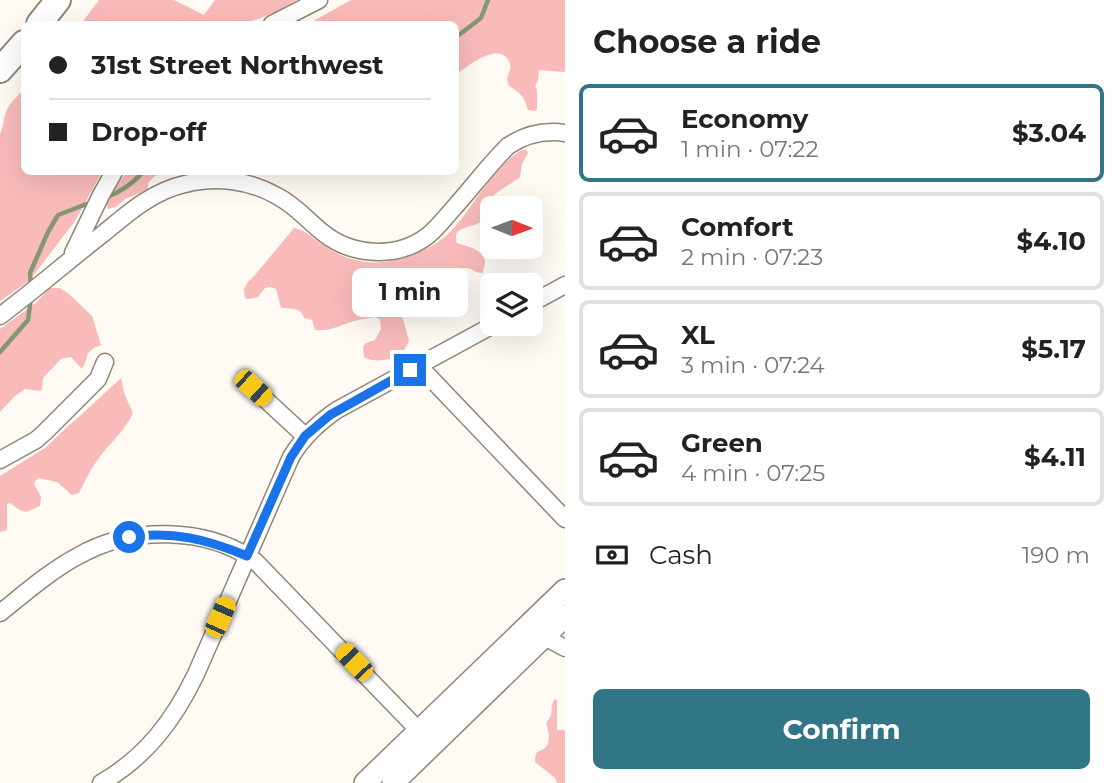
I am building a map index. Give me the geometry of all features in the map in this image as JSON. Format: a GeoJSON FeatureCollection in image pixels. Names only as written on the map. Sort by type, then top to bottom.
{"type":"FeatureCollection","features":[{"type":"Feature","properties":{"kind":"main road"},"geometry":{"type":"LineString","coordinates":[[41,21],[58,0]]}},
{"type":"Feature","properties":{"kind":"main road"},"geometry":{"type":"LineString","coordinates":[[0,70],[21,46]]}},
{"type":"Feature","properties":{"kind":"main road"},"geometry":{"type":"LineString","coordinates":[[365,783],[426,738],[539,628],[565,590]]}},
{"type":"Feature","properties":{"kind":"main road"},"geometry":{"type":"LineString","coordinates":[[539,628],[565,616]]}},
{"type":"Feature","properties":{"kind":"main road"},"geometry":{"type":"LineString","coordinates":[[393,783],[426,738]]}},
{"type":"Feature","properties":{"kind":"street"},"geometry":{"type":"LineString","coordinates":[[278,21],[319,0]]}},
{"type":"Feature","properties":{"kind":"street"},"geometry":{"type":"LineString","coordinates":[[0,316],[127,215],[155,195],[181,185],[214,180],[243,183],[273,194],[291,205],[322,232],[341,244],[372,252],[395,251],[432,232],[513,143],[538,133],[565,133]]}},
{"type":"Feature","properties":{"kind":"street"},"geometry":{"type":"LineString","coordinates":[[71,259],[112,175]]}},
{"type":"Feature","properties":{"kind":"street"},"geometry":{"type":"LineString","coordinates":[[543,297],[565,285]]}},
{"type":"Feature","properties":{"kind":"street"},"geometry":{"type":"LineString","coordinates":[[102,783],[139,756],[171,719],[191,684],[291,457],[305,436],[330,415],[480,332]]}},
{"type":"Feature","properties":{"kind":"street"},"geometry":{"type":"LineString","coordinates":[[0,460],[45,432],[98,379],[105,362]]}},
{"type":"Feature","properties":{"kind":"street"},"geometry":{"type":"LineString","coordinates":[[419,366],[565,519]]}},
{"type":"Feature","properties":{"kind":"street"},"geometry":{"type":"LineString","coordinates":[[253,388],[305,436]]}},
{"type":"Feature","properties":{"kind":"street"},"geometry":{"type":"LineString","coordinates":[[0,613],[76,556],[103,544],[149,535],[187,536],[217,544],[247,556],[266,572],[426,738]]}},
{"type":"Feature","properties":{"kind":"street"},"geometry":{"type":"LineString","coordinates":[[539,628],[552,641],[565,648]]}},
{"type":"Feature","properties":{"kind":"shaded area"},"geometry":{"type":"Polygon","coordinates":[[[99,0],[174,0],[204,15],[215,0],[297,0],[252,21],[83,21],[99,0]]]}},
{"type":"Feature","properties":{"kind":"shaded area"},"geometry":{"type":"Polygon","coordinates":[[[351,0],[565,0],[565,72],[539,70],[535,86],[537,108],[536,111],[528,110],[522,97],[509,85],[507,79],[510,64],[505,57],[491,54],[459,73],[459,21],[313,21],[351,0]]]}},
{"type":"Feature","properties":{"kind":"shaded area"},"geometry":{"type":"Polygon","coordinates":[[[21,92],[21,175],[100,175],[75,221],[29,281],[0,301],[0,134],[11,103],[21,92]]]}},
{"type":"Feature","properties":{"kind":"shaded area"},"geometry":{"type":"Polygon","coordinates":[[[522,150],[528,153],[522,164],[520,177],[494,196],[480,196],[480,223],[460,230],[456,237],[457,243],[474,249],[480,253],[480,259],[484,259],[483,273],[468,268],[458,269],[440,284],[435,283],[431,271],[426,271],[411,277],[395,290],[396,308],[403,319],[409,341],[404,350],[395,357],[378,360],[364,357],[363,347],[375,340],[381,329],[380,320],[376,317],[330,329],[315,330],[312,320],[304,318],[298,310],[281,308],[276,289],[265,288],[258,297],[245,298],[244,289],[248,282],[294,228],[307,233],[335,252],[362,261],[391,261],[431,246],[457,225],[491,178],[510,158],[522,150]]]}},
{"type":"Feature","properties":{"kind":"shaded area"},"geometry":{"type":"Polygon","coordinates":[[[125,175],[158,175],[149,182],[147,190],[125,199],[116,207],[108,209],[105,201],[125,175]]]}},
{"type":"Feature","properties":{"kind":"shaded area"},"geometry":{"type":"Polygon","coordinates":[[[49,288],[60,288],[92,316],[101,345],[89,352],[82,369],[71,357],[61,359],[43,378],[41,391],[25,389],[0,412],[0,329],[37,302],[49,288]]]}},
{"type":"Feature","properties":{"kind":"shaded area"},"geometry":{"type":"Polygon","coordinates":[[[121,378],[133,413],[123,430],[95,463],[79,493],[72,495],[57,482],[39,478],[34,484],[41,497],[40,506],[26,512],[7,504],[7,529],[0,532],[0,476],[45,448],[121,378]]]}},
{"type":"Feature","properties":{"kind":"shaded area"},"geometry":{"type":"Polygon","coordinates":[[[555,699],[557,730],[565,730],[565,783],[557,783],[555,778],[535,762],[536,753],[548,743],[546,723],[551,716],[555,699]]]}},
{"type":"Feature","properties":{"kind":"waterway"},"geometry":{"type":"LineString","coordinates":[[459,35],[481,18],[488,0]]}},
{"type":"Feature","properties":{"kind":"waterway"},"geometry":{"type":"LineString","coordinates":[[107,197],[117,193],[140,175]]}},
{"type":"Feature","properties":{"kind":"waterway"},"geometry":{"type":"LineString","coordinates":[[31,286],[30,273],[58,215],[92,202]]}},
{"type":"Feature","properties":{"kind":"waterway"},"geometry":{"type":"LineString","coordinates":[[0,352],[28,320],[31,298]]}},
{"type":"Feature","properties":{"kind":"route"},"geometry":{"type":"LineString","coordinates":[[129,537],[158,534],[187,536],[247,556],[291,457],[305,436],[330,415],[410,370]]}}]}
